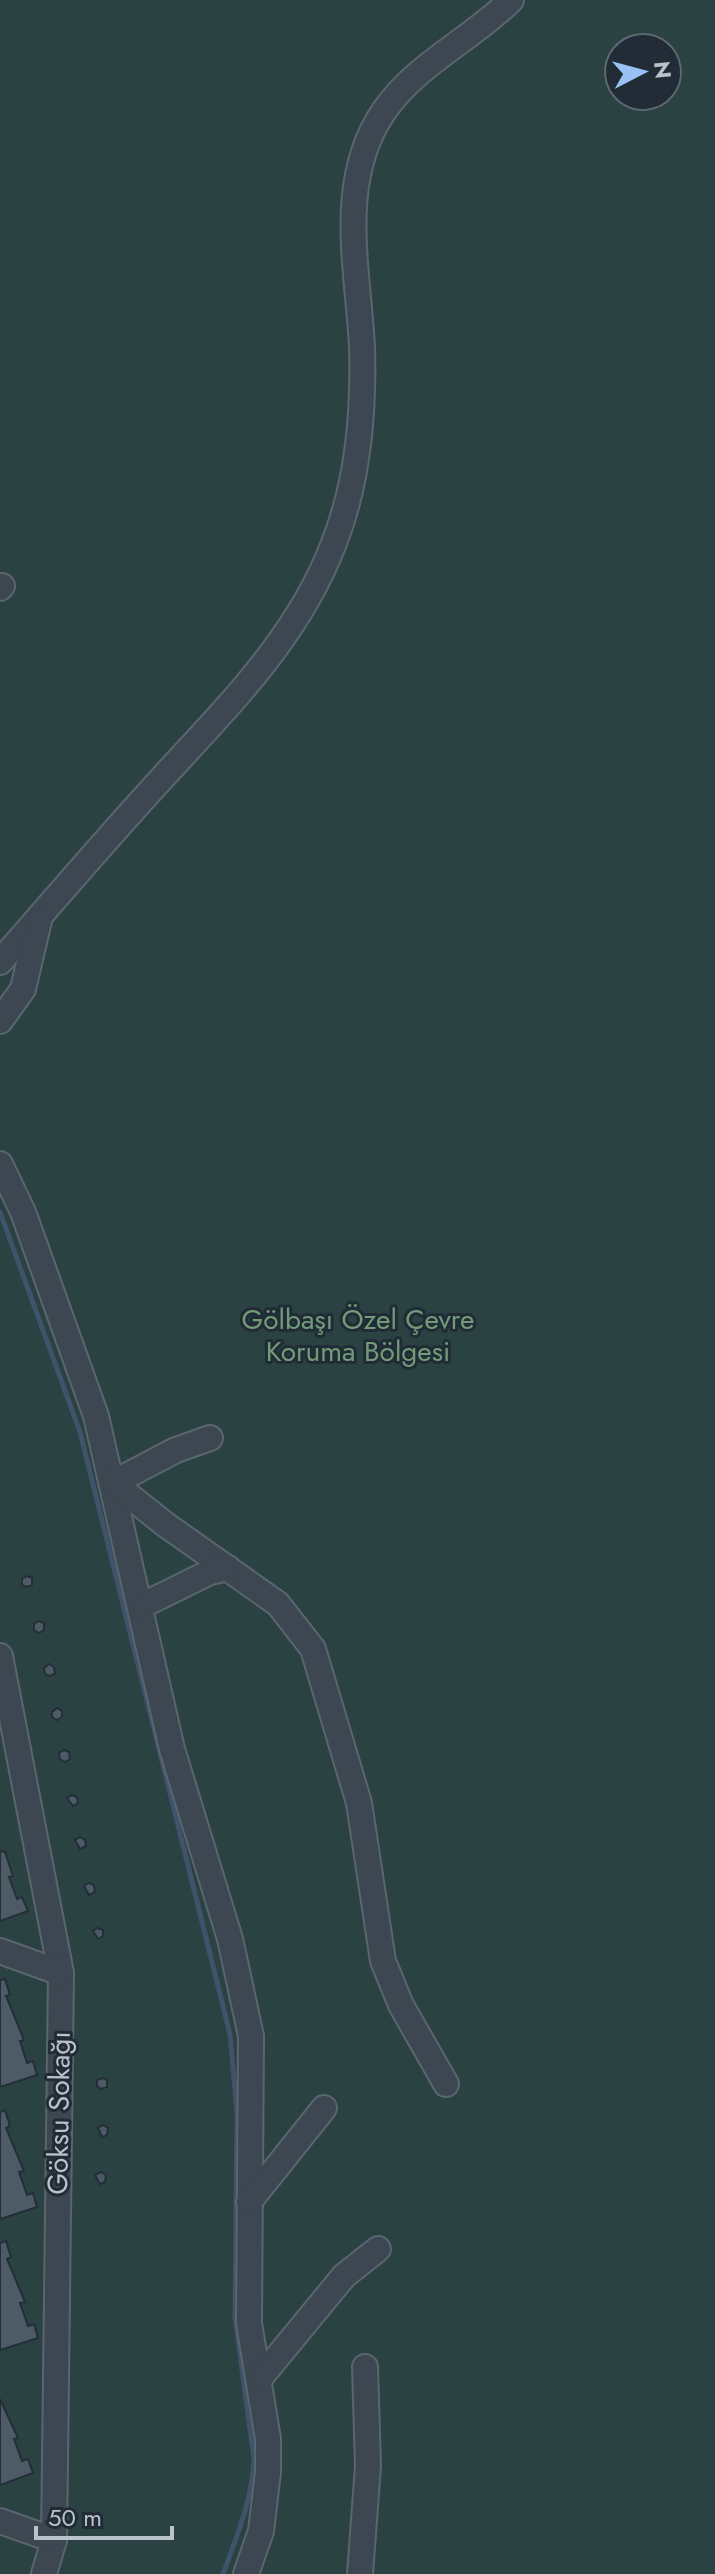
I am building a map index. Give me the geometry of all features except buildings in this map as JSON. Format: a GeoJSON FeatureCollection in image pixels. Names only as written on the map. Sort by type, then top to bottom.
{"type":"FeatureCollection","features":[{"type":"Feature","properties":{"kind":"street"},"geometry":{"type":"LineString","coordinates":[[0,962],[163,777],[240,696],[283,638],[321,572],[347,504],[360,423],[362,346],[353,225],[354,195],[364,153],[384,112],[401,90],[511,0]]}},
{"type":"Feature","properties":{"kind":"street"},"geometry":{"type":"LineString","coordinates":[[0,1021],[23,989],[40,917]]}},
{"type":"Feature","properties":{"kind":"street"},"geometry":{"type":"LineString","coordinates":[[0,1164],[23,1212],[96,1416],[172,1749],[230,1939],[251,2036],[249,2323],[268,2439],[268,2472],[261,2531],[246,2574]]}},
{"type":"Feature","properties":{"kind":"street"},"geometry":{"type":"LineString","coordinates":[[113,1483],[176,1450],[210,1438]]}},
{"type":"Feature","properties":{"kind":"street"},"geometry":{"type":"LineString","coordinates":[[113,1483],[166,1525],[278,1604],[313,1649],[359,1803],[383,1961],[401,2005],[446,2084]]}},
{"type":"Feature","properties":{"kind":"street"},"geometry":{"type":"LineString","coordinates":[[141,1606],[210,1572],[228,1568]]}},
{"type":"Feature","properties":{"kind":"street","name":"Göksu Sokağı"},"geometry":{"type":"LineString","coordinates":[[0,1656],[61,1973],[54,2540],[44,2574]]}},
{"type":"Feature","properties":{"kind":"street"},"geometry":{"type":"LineString","coordinates":[[0,1951],[61,1973]]}},
{"type":"Feature","properties":{"kind":"street"},"geometry":{"type":"LineString","coordinates":[[249,2202],[324,2108]]}},
{"type":"Feature","properties":{"kind":"street"},"geometry":{"type":"LineString","coordinates":[[260,2378],[344,2276],[378,2249]]}},
{"type":"Feature","properties":{"kind":"street"},"geometry":{"type":"LineString","coordinates":[[360,2574],[367,2478],[365,2367]]}},
{"type":"Feature","properties":{"kind":"street"},"geometry":{"type":"LineString","coordinates":[[0,2521],[54,2540]]}},
{"type":"Feature","properties":{"kind":"green space","name":"Gölbaşı Özel Çevre Koruma Bölgesi"},"geometry":{"type":"Polygon","coordinates":[[[0,0],[715,0],[715,2574],[0,2574],[0,0]]]}},
{"type":"Feature","properties":{"kind":"waterway"},"geometry":{"type":"LineString","coordinates":[[0,1212],[80,1432],[230,2034],[237,2113],[235,2317],[254,2459],[247,2503],[223,2574]]}}]}
